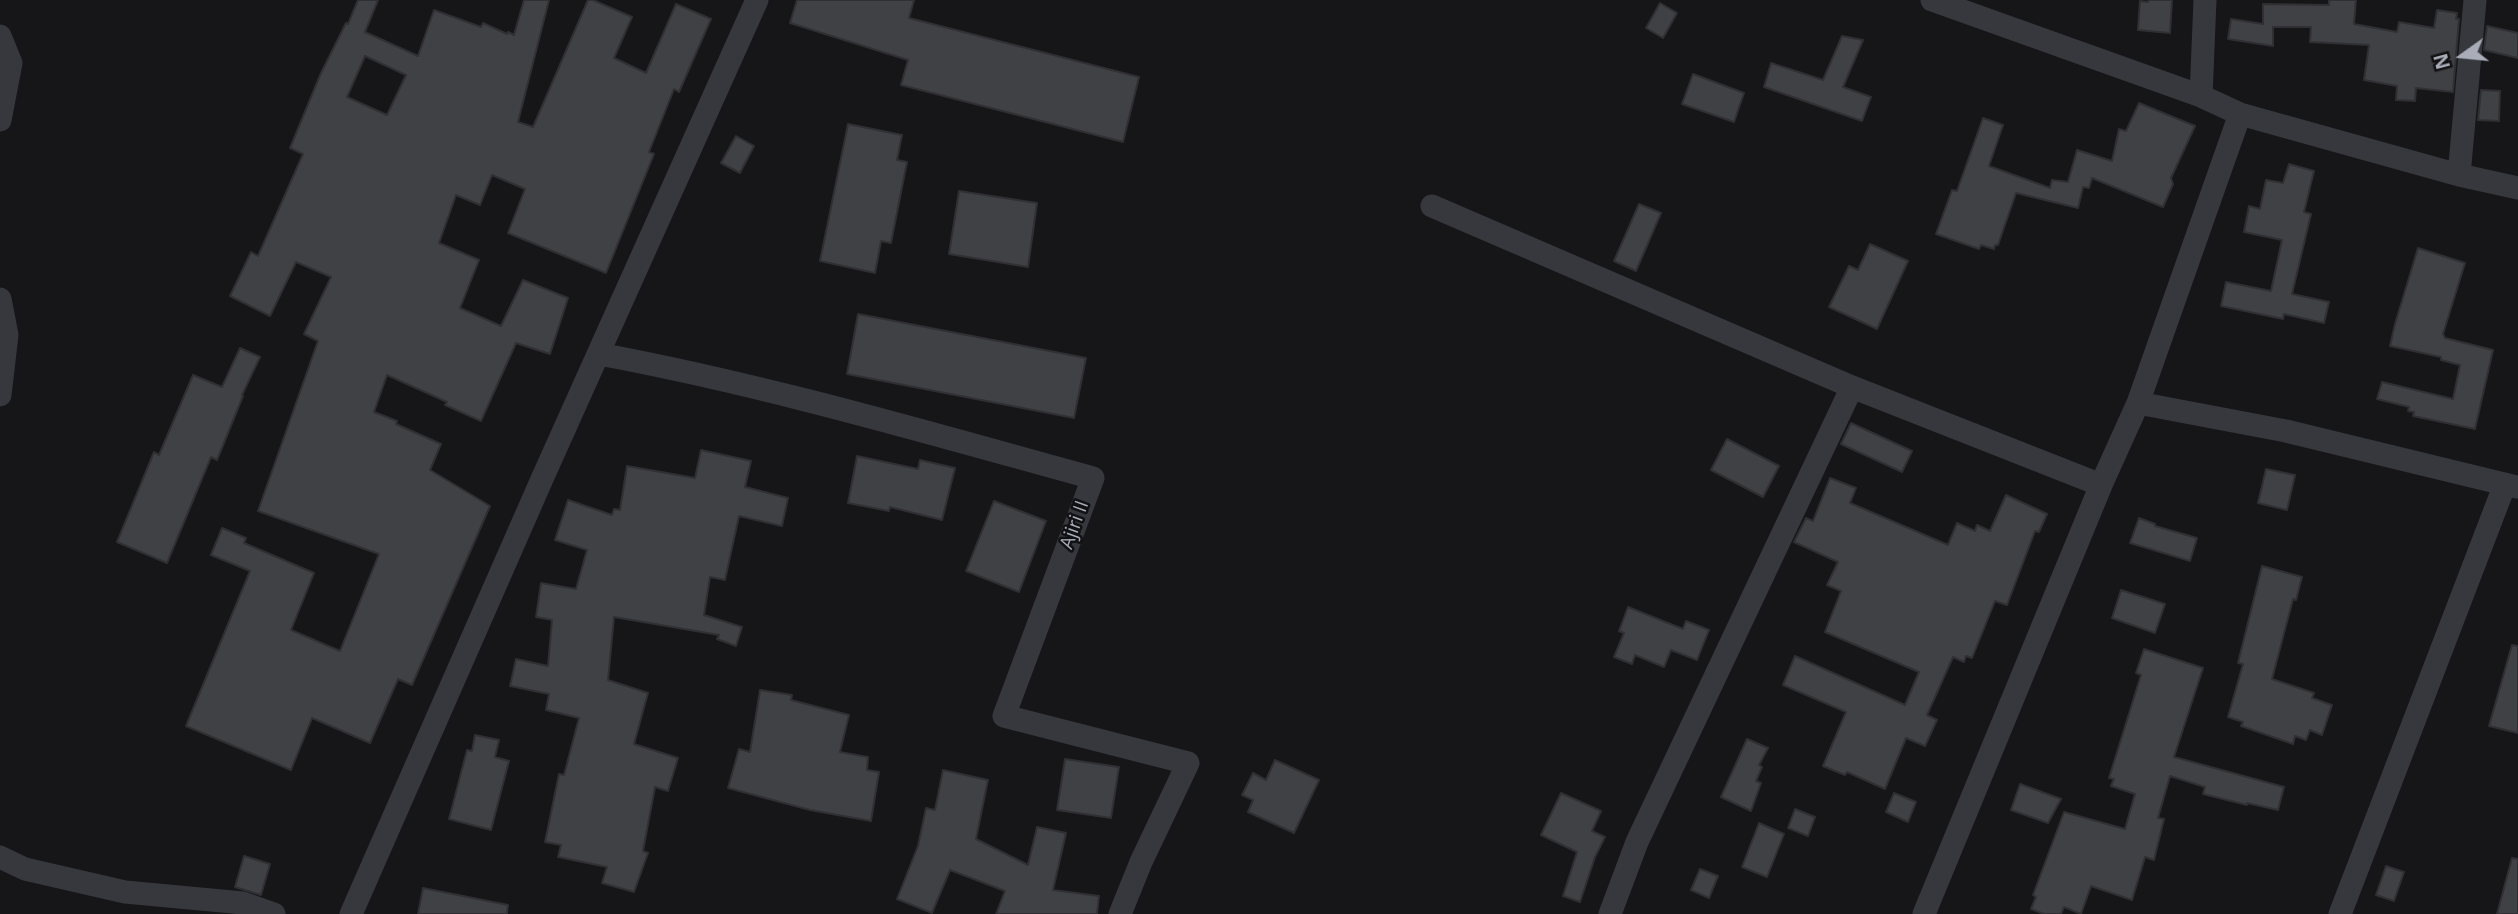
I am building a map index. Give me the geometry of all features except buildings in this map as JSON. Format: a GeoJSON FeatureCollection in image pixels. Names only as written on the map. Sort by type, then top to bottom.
{"type":"FeatureCollection","features":[{"type":"Feature","properties":{"kind":"street"},"geometry":{"type":"LineString","coordinates":[[351,914],[757,0]]}},
{"type":"Feature","properties":{"kind":"street"},"geometry":{"type":"LineString","coordinates":[[2201,96],[2206,0]]}},
{"type":"Feature","properties":{"kind":"street"},"geometry":{"type":"LineString","coordinates":[[2459,175],[2475,0]]}},
{"type":"Feature","properties":{"kind":"street"},"geometry":{"type":"LineString","coordinates":[[1938,1],[2201,96],[2240,114],[2459,175],[2518,188]]}},
{"type":"Feature","properties":{"kind":"street"},"geometry":{"type":"LineString","coordinates":[[0,36],[11,63],[0,120]]}},
{"type":"Feature","properties":{"kind":"street"},"geometry":{"type":"LineString","coordinates":[[1924,914],[2101,485],[2138,403],[2240,114]]}},
{"type":"Feature","properties":{"kind":"street"},"geometry":{"type":"LineString","coordinates":[[1432,206],[1852,387],[2101,485]]}},
{"type":"Feature","properties":{"kind":"street"},"geometry":{"type":"LineString","coordinates":[[0,299],[7,335],[0,395]]}},
{"type":"Feature","properties":{"kind":"street","name":"Ajiri II"},"geometry":{"type":"LineString","coordinates":[[599,354],[661,365],[836,408],[1093,478],[1004,716],[1188,763],[1141,862],[1120,914]]}},
{"type":"Feature","properties":{"kind":"street"},"geometry":{"type":"LineString","coordinates":[[1610,914],[1637,842],[1852,387]]}},
{"type":"Feature","properties":{"kind":"street"},"geometry":{"type":"LineString","coordinates":[[2138,403],[2286,430],[2512,486],[2340,914]]}},
{"type":"Feature","properties":{"kind":"street"},"geometry":{"type":"LineString","coordinates":[[0,857],[25,869],[125,892],[243,903],[274,914]]}}]}
